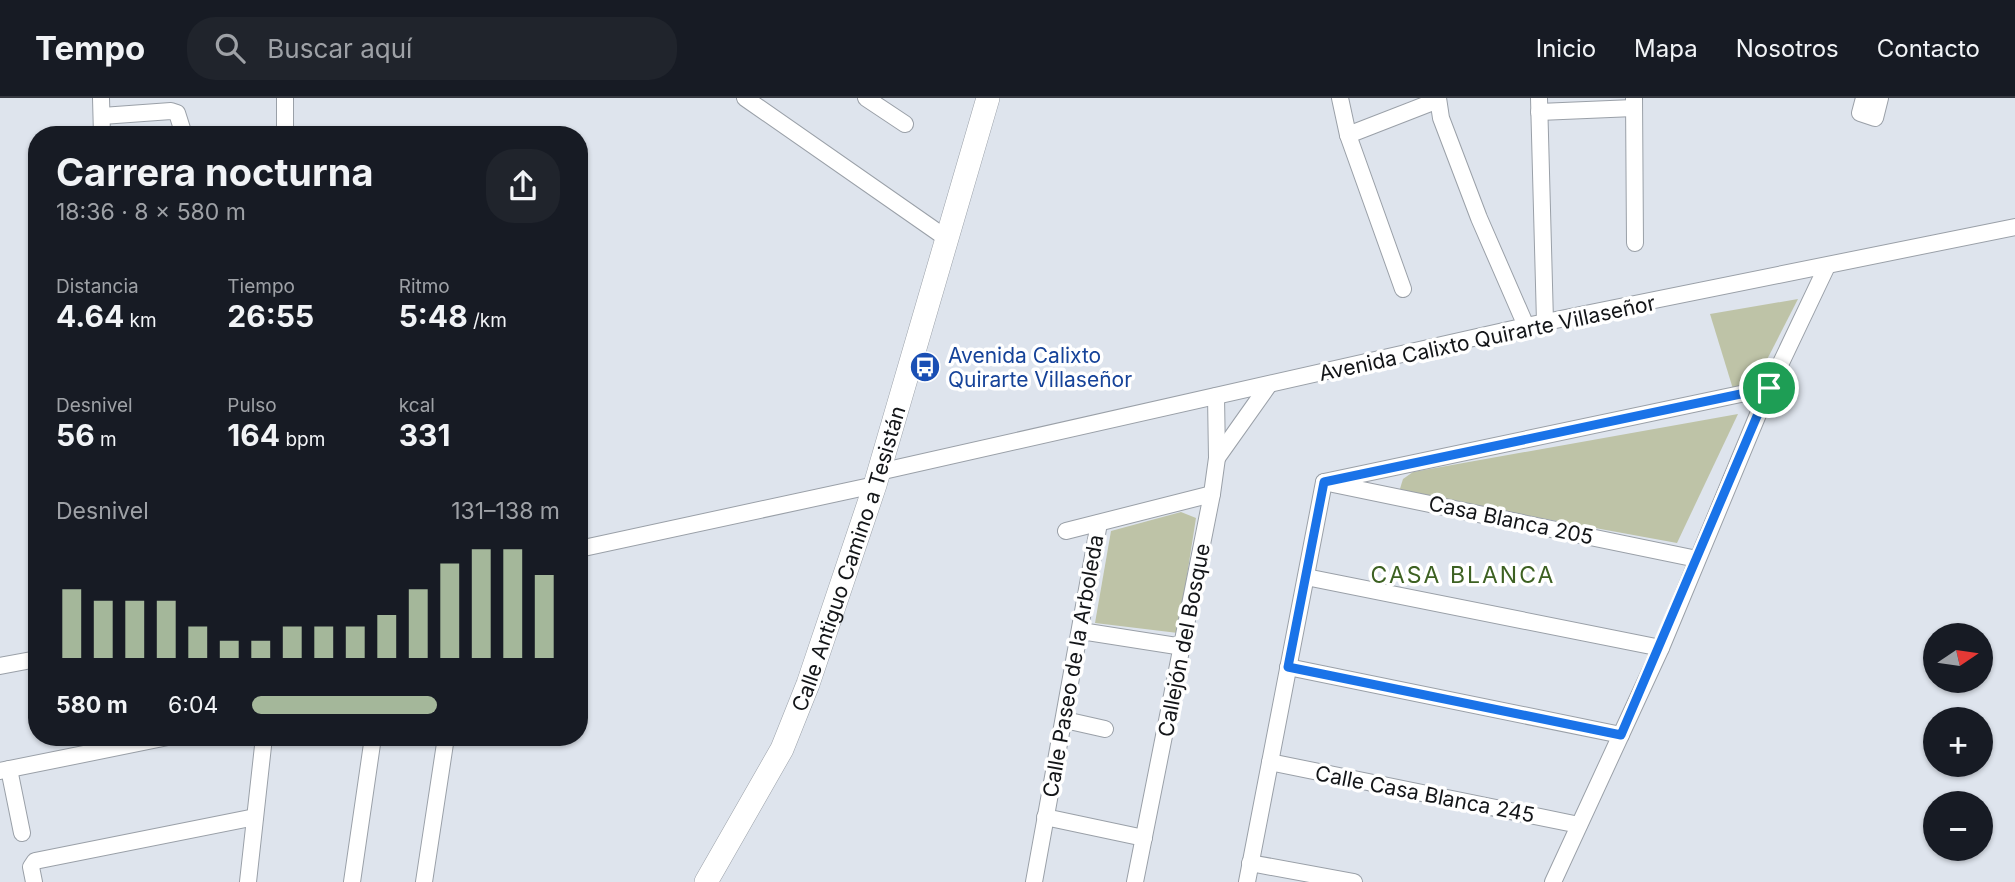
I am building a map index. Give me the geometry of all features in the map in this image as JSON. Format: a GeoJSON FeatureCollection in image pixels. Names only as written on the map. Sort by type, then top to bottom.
{"type":"FeatureCollection","features":[{"type":"Feature","properties":{"kind":"street"},"geometry":{"type":"LineString","coordinates":[[101,98],[102,126]]}},
{"type":"Feature","properties":{"kind":"street"},"geometry":{"type":"LineString","coordinates":[[285,98],[285,126]]}},
{"type":"Feature","properties":{"kind":"street"},"geometry":{"type":"LineString","coordinates":[[745,98],[946,238]]}},
{"type":"Feature","properties":{"kind":"street"},"geometry":{"type":"LineString","coordinates":[[866,98],[905,124]]}},
{"type":"Feature","properties":{"kind":"street","name":"Calle Antiguo Camino a Tesistán"},"geometry":{"type":"LineString","coordinates":[[706,882],[782,749],[808,684],[877,478],[988,98]]}},
{"type":"Feature","properties":{"kind":"street"},"geometry":{"type":"LineString","coordinates":[[1340,98],[1348,135],[1403,289]]}},
{"type":"Feature","properties":{"kind":"street"},"geometry":{"type":"LineString","coordinates":[[1864,98],[1860,113],[1875,118],[1880,98]]}},
{"type":"Feature","properties":{"kind":"street"},"geometry":{"type":"LineString","coordinates":[[1348,135],[1438,99],[1441,118],[1479,218],[1526,326]]}},
{"type":"Feature","properties":{"kind":"street"},"geometry":{"type":"LineString","coordinates":[[1545,323],[1539,105],[1634,103],[1635,243]]}},
{"type":"Feature","properties":{"kind":"street"},"geometry":{"type":"LineString","coordinates":[[102,116],[171,111],[177,113],[181,126]]}},
{"type":"Feature","properties":{"kind":"street","name":"Avenida Calixto Quirarte Villaseñor"},"geometry":{"type":"LineString","coordinates":[[588,547],[1216,396],[1526,326],[2015,227]]}},
{"type":"Feature","properties":{"kind":"street"},"geometry":{"type":"LineString","coordinates":[[1553,882],[1661,648],[1769,388],[1826,266]]}},
{"type":"Feature","properties":{"kind":"street"},"geometry":{"type":"LineString","coordinates":[[1217,458],[1268,386]]}},
{"type":"Feature","properties":{"kind":"street"},"geometry":{"type":"LineString","coordinates":[[1247,882],[1324,482],[1769,388]]}},
{"type":"Feature","properties":{"kind":"street","name":"Callejón del Bosque"},"geometry":{"type":"LineString","coordinates":[[1135,882],[1212,494],[1217,458],[1216,396]]}},
{"type":"Feature","properties":{"kind":"street","name":"Casa Blanca 205"},"geometry":{"type":"LineString","coordinates":[[1324,482],[1697,559]]}},
{"type":"Feature","properties":{"kind":"street","name":"Calle Paseo de la Arboleda"},"geometry":{"type":"LineString","coordinates":[[1034,882],[1099,523],[1212,494]]}},
{"type":"Feature","properties":{"kind":"street"},"geometry":{"type":"LineString","coordinates":[[1066,531],[1099,523]]}},
{"type":"Feature","properties":{"kind":"street"},"geometry":{"type":"LineString","coordinates":[[1306,577],[1661,648]]}},
{"type":"Feature","properties":{"kind":"street"},"geometry":{"type":"LineString","coordinates":[[1081,631],[1183,646]]}},
{"type":"Feature","properties":{"kind":"street"},"geometry":{"type":"LineString","coordinates":[[0,666],[28,661]]}},
{"type":"Feature","properties":{"kind":"street"},"geometry":{"type":"LineString","coordinates":[[1288,667],[1621,735]]}},
{"type":"Feature","properties":{"kind":"street"},"geometry":{"type":"LineString","coordinates":[[1065,720],[1105,729]]}},
{"type":"Feature","properties":{"kind":"street"},"geometry":{"type":"LineString","coordinates":[[22,832],[5,770],[124,746]]}},
{"type":"Feature","properties":{"kind":"street"},"geometry":{"type":"LineString","coordinates":[[248,882],[263,746]]}},
{"type":"Feature","properties":{"kind":"street"},"geometry":{"type":"LineString","coordinates":[[352,882],[372,746]]}},
{"type":"Feature","properties":{"kind":"street"},"geometry":{"type":"LineString","coordinates":[[424,882],[445,746]]}},
{"type":"Feature","properties":{"kind":"street","name":"Calle Casa Blanca 245"},"geometry":{"type":"LineString","coordinates":[[1270,762],[1579,825]]}},
{"type":"Feature","properties":{"kind":"street"},"geometry":{"type":"LineString","coordinates":[[34,882],[31,867],[35,861],[255,817]]}},
{"type":"Feature","properties":{"kind":"street"},"geometry":{"type":"LineString","coordinates":[[1045,817],[1144,838]]}},
{"type":"Feature","properties":{"kind":"street"},"geometry":{"type":"LineString","coordinates":[[1250,863],[1354,882]]}},
{"type":"Feature","properties":{"kind":"green space"},"geometry":{"type":"Polygon","coordinates":[[[1798,299],[1756,381],[1733,389],[1710,314],[1798,299]]]}},
{"type":"Feature","properties":{"kind":"green space"},"geometry":{"type":"Polygon","coordinates":[[[1738,414],[1677,543],[1399,492],[1403,479],[1413,472],[1738,414]]]}},
{"type":"Feature","properties":{"kind":"green space"},"geometry":{"type":"Polygon","coordinates":[[[1181,512],[1196,518],[1178,633],[1095,623],[1111,531],[1181,512]]]}},
{"type":"Feature","properties":{"kind":"place","name":"Avenida Calixto Quirarte Villaseñor"},"geometry":{"type":"Point","coordinates":[925,367]}},
{"type":"Feature","properties":{"kind":"district","name":"CASA BLANCA"},"geometry":{"type":"Point","coordinates":[1463,575]}},
{"type":"Feature","properties":{"kind":"route"},"geometry":{"type":"LineString","coordinates":[[1769,388],[1661,648],[1621,735],[1288,667],[1324,482],[1769,388]]}}]}
